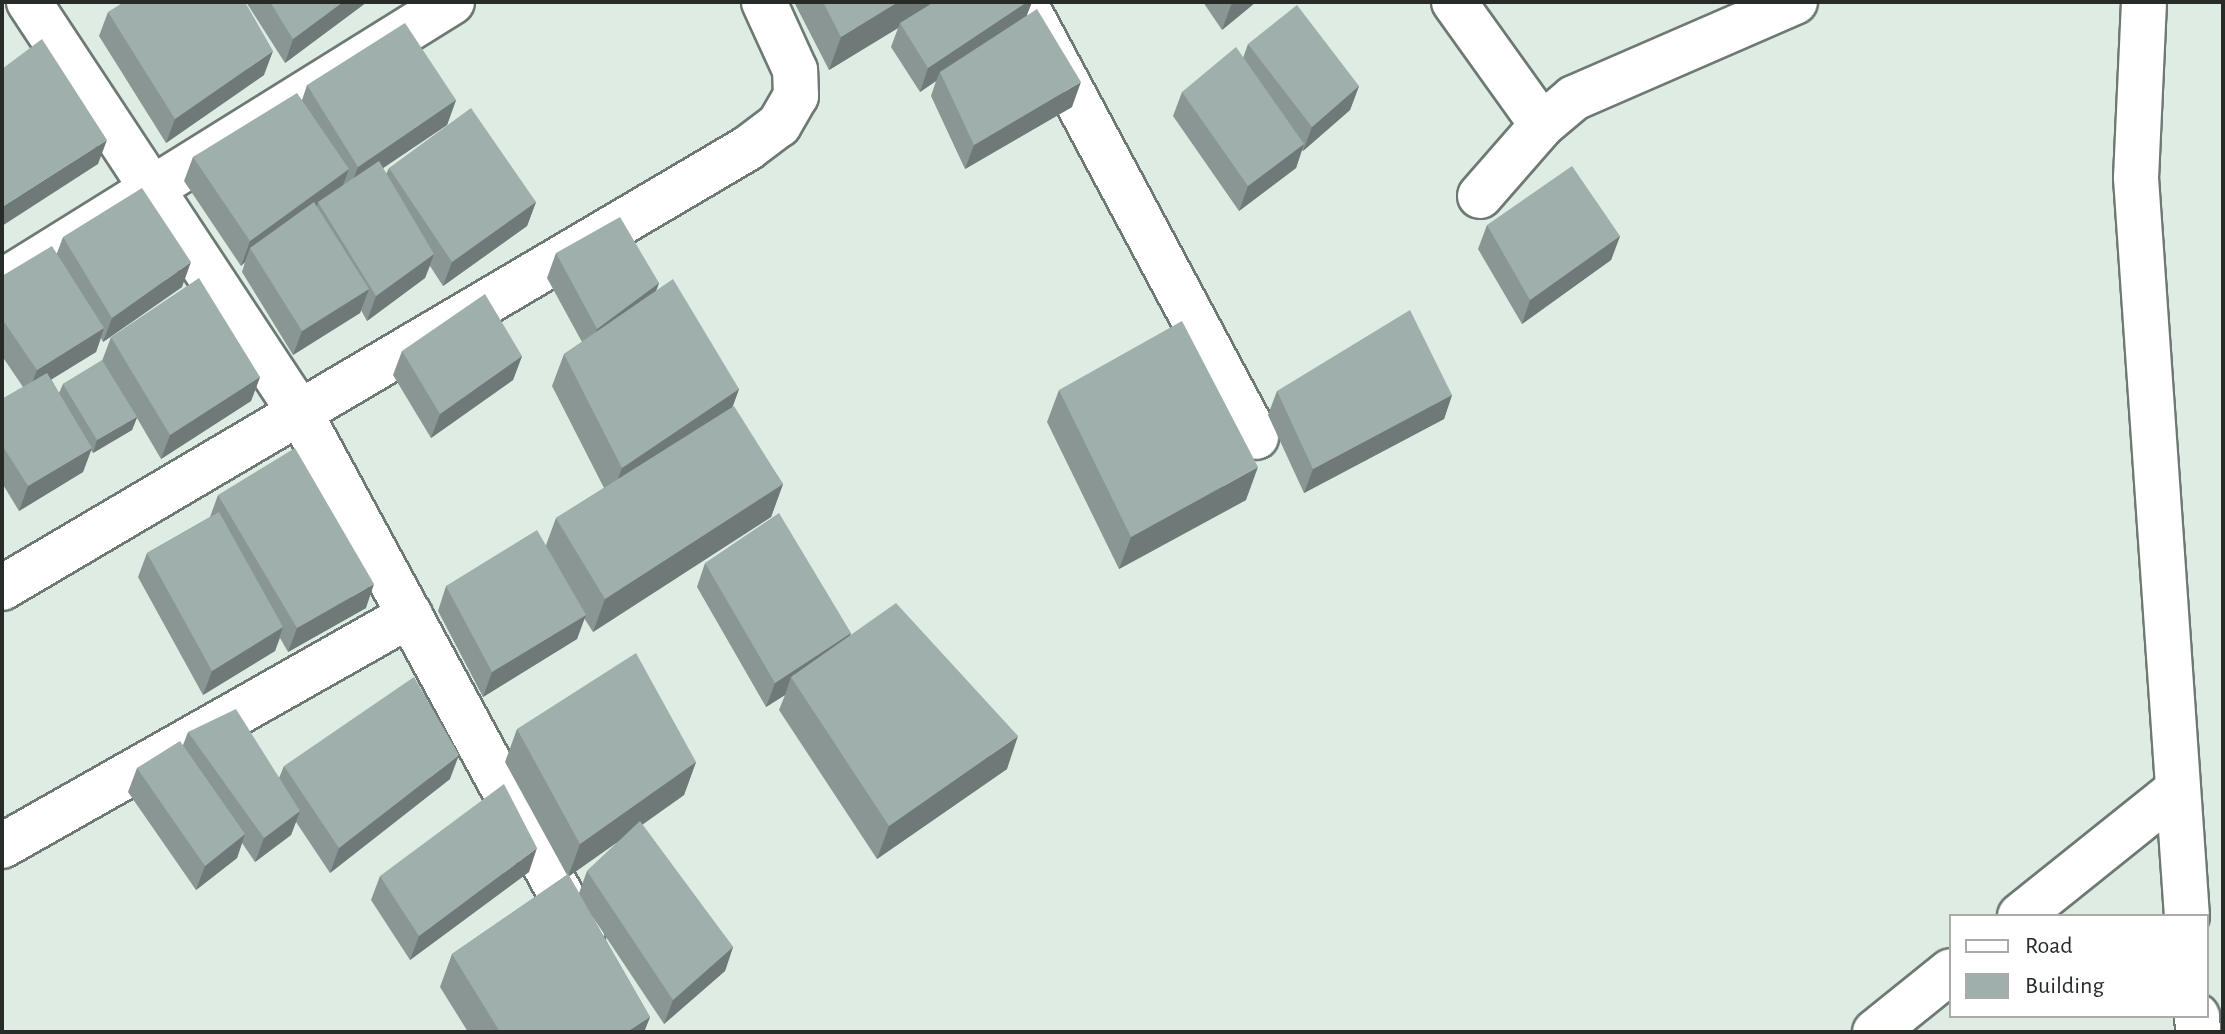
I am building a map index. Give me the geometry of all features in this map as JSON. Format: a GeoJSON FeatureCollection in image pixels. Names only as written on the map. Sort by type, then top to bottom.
{"type":"FeatureCollection","features":[{"type":"Feature","properties":{"kind":"street"},"geometry":{"type":"LineString","coordinates":[[29,2],[299,411],[587,944]]}},
{"type":"Feature","properties":{"kind":"street"},"geometry":{"type":"LineString","coordinates":[[2,282],[452,2]]}},
{"type":"Feature","properties":{"kind":"street"},"geometry":{"type":"LineString","coordinates":[[2,588],[748,148],[779,125],[796,96],[795,70],[764,2]]}},
{"type":"Feature","properties":{"kind":"street"},"geometry":{"type":"LineString","coordinates":[[1024,2],[1256,437]]}},
{"type":"Feature","properties":{"kind":"street"},"geometry":{"type":"LineString","coordinates":[[1454,2],[1542,125]]}},
{"type":"Feature","properties":{"kind":"street"},"geometry":{"type":"LineString","coordinates":[[2144,2],[2136,178],[2187,914]]}},
{"type":"Feature","properties":{"kind":"street"},"geometry":{"type":"LineString","coordinates":[[1480,196],[1542,125],[1598,85],[1776,5]]}},
{"type":"Feature","properties":{"kind":"street"},"geometry":{"type":"LineString","coordinates":[[2,846],[410,615]]}},
{"type":"Feature","properties":{"kind":"street"},"geometry":{"type":"LineString","coordinates":[[2022,914],[2176,791]]}},
{"type":"Feature","properties":{"kind":"street"},"geometry":{"type":"LineString","coordinates":[[1875,1032],[1949,973]]}},
{"type":"Feature","properties":{"kind":"building"},"geometry":{"type":"Polygon","coordinates":[[[124,2],[245,2],[273,51],[175,119],[108,12],[124,2]]]}},
{"type":"Feature","properties":{"kind":"building"},"geometry":{"type":"Polygon","coordinates":[[[270,2],[343,2],[293,39],[270,2]]]}},
{"type":"Feature","properties":{"kind":"building"},"geometry":{"type":"Polygon","coordinates":[[[823,2],[898,2],[841,37],[823,2]]]}},
{"type":"Feature","properties":{"kind":"building"},"geometry":{"type":"Polygon","coordinates":[[[934,2],[1027,2],[928,68],[900,23],[934,2]]]}},
{"type":"Feature","properties":{"kind":"building"},"geometry":{"type":"Polygon","coordinates":[[[1297,5],[1359,86],[1312,127],[1248,44],[1297,5]]]}},
{"type":"Feature","properties":{"kind":"building"},"geometry":{"type":"Polygon","coordinates":[[[1037,9],[1081,82],[974,145],[940,72],[1037,9]]]}},
{"type":"Feature","properties":{"kind":"building"},"geometry":{"type":"Polygon","coordinates":[[[405,23],[456,100],[358,167],[307,85],[405,23]]]}},
{"type":"Feature","properties":{"kind":"building"},"geometry":{"type":"Polygon","coordinates":[[[42,39],[107,140],[2,207],[2,69],[42,39]]]}},
{"type":"Feature","properties":{"kind":"building"},"geometry":{"type":"Polygon","coordinates":[[[1236,47],[1304,144],[1248,186],[1182,92],[1236,47]]]}},
{"type":"Feature","properties":{"kind":"building"},"geometry":{"type":"Polygon","coordinates":[[[297,93],[349,169],[250,241],[193,157],[297,93]]]}},
{"type":"Feature","properties":{"kind":"building"},"geometry":{"type":"Polygon","coordinates":[[[471,108],[536,202],[452,262],[389,168],[471,108]]]}},
{"type":"Feature","properties":{"kind":"building"},"geometry":{"type":"Polygon","coordinates":[[[379,161],[434,254],[376,296],[318,202],[379,161]]]}},
{"type":"Feature","properties":{"kind":"building"},"geometry":{"type":"Polygon","coordinates":[[[1572,166],[1620,236],[1530,300],[1487,225],[1572,166]]]}},
{"type":"Feature","properties":{"kind":"building"},"geometry":{"type":"Polygon","coordinates":[[[142,188],[191,262],[112,318],[63,237],[142,188]]]}},
{"type":"Feature","properties":{"kind":"building"},"geometry":{"type":"Polygon","coordinates":[[[314,202],[369,289],[302,331],[250,248],[314,202]]]}},
{"type":"Feature","properties":{"kind":"building"},"geometry":{"type":"Polygon","coordinates":[[[620,217],[659,283],[597,329],[556,253],[620,217]]]}},
{"type":"Feature","properties":{"kind":"building"},"geometry":{"type":"Polygon","coordinates":[[[52,246],[104,328],[37,370],[2,319],[2,276],[52,246]]]}},
{"type":"Feature","properties":{"kind":"building"},"geometry":{"type":"Polygon","coordinates":[[[199,278],[260,377],[170,435],[111,337],[199,278]]]}},
{"type":"Feature","properties":{"kind":"building"},"geometry":{"type":"Polygon","coordinates":[[[673,279],[739,389],[622,468],[564,354],[673,279]]]}},
{"type":"Feature","properties":{"kind":"building"},"geometry":{"type":"Polygon","coordinates":[[[485,294],[522,356],[440,414],[402,351],[485,294]]]}},
{"type":"Feature","properties":{"kind":"building"},"geometry":{"type":"Polygon","coordinates":[[[1410,310],[1452,395],[1313,469],[1277,391],[1410,310]]]}},
{"type":"Feature","properties":{"kind":"building"},"geometry":{"type":"Polygon","coordinates":[[[1182,321],[1258,467],[1131,537],[1059,390],[1182,321]]]}},
{"type":"Feature","properties":{"kind":"building"},"geometry":{"type":"Polygon","coordinates":[[[102,360],[137,417],[97,440],[63,384],[102,360]]]}},
{"type":"Feature","properties":{"kind":"building"},"geometry":{"type":"Polygon","coordinates":[[[47,373],[92,448],[28,486],[2,445],[2,399],[47,373]]]}},
{"type":"Feature","properties":{"kind":"building"},"geometry":{"type":"Polygon","coordinates":[[[734,406],[783,484],[605,599],[556,518],[734,406]]]}},
{"type":"Feature","properties":{"kind":"building"},"geometry":{"type":"Polygon","coordinates":[[[295,448],[374,584],[297,628],[218,495],[295,448]]]}},
{"type":"Feature","properties":{"kind":"building"},"geometry":{"type":"Polygon","coordinates":[[[219,512],[283,627],[212,671],[147,553],[219,512]]]}},
{"type":"Feature","properties":{"kind":"building"},"geometry":{"type":"Polygon","coordinates":[[[779,513],[851,633],[775,683],[705,563],[779,513]]]}},
{"type":"Feature","properties":{"kind":"building"},"geometry":{"type":"Polygon","coordinates":[[[537,530],[586,615],[492,672],[446,586],[537,530]]]}},
{"type":"Feature","properties":{"kind":"building"},"geometry":{"type":"Polygon","coordinates":[[[896,603],[1018,736],[889,826],[791,677],[896,603]]]}},
{"type":"Feature","properties":{"kind":"building"},"geometry":{"type":"Polygon","coordinates":[[[636,653],[696,762],[580,844],[517,729],[636,653]]]}},
{"type":"Feature","properties":{"kind":"building"},"geometry":{"type":"Polygon","coordinates":[[[414,677],[459,755],[339,848],[284,766],[414,677]]]}},
{"type":"Feature","properties":{"kind":"building"},"geometry":{"type":"Polygon","coordinates":[[[236,709],[300,811],[264,838],[188,732],[236,709]]]}},
{"type":"Feature","properties":{"kind":"building"},"geometry":{"type":"Polygon","coordinates":[[[180,741],[245,834],[205,866],[137,768],[180,741]]]}},
{"type":"Feature","properties":{"kind":"building"},"geometry":{"type":"Polygon","coordinates":[[[504,784],[537,848],[419,936],[380,876],[504,784]]]}},
{"type":"Feature","properties":{"kind":"building"},"geometry":{"type":"Polygon","coordinates":[[[640,821],[733,947],[673,1000],[587,871],[640,821]]]}},
{"type":"Feature","properties":{"kind":"building"},"geometry":{"type":"Polygon","coordinates":[[[568,874],[650,1017],[627,1032],[500,1032],[452,954],[568,874]]]}}]}
